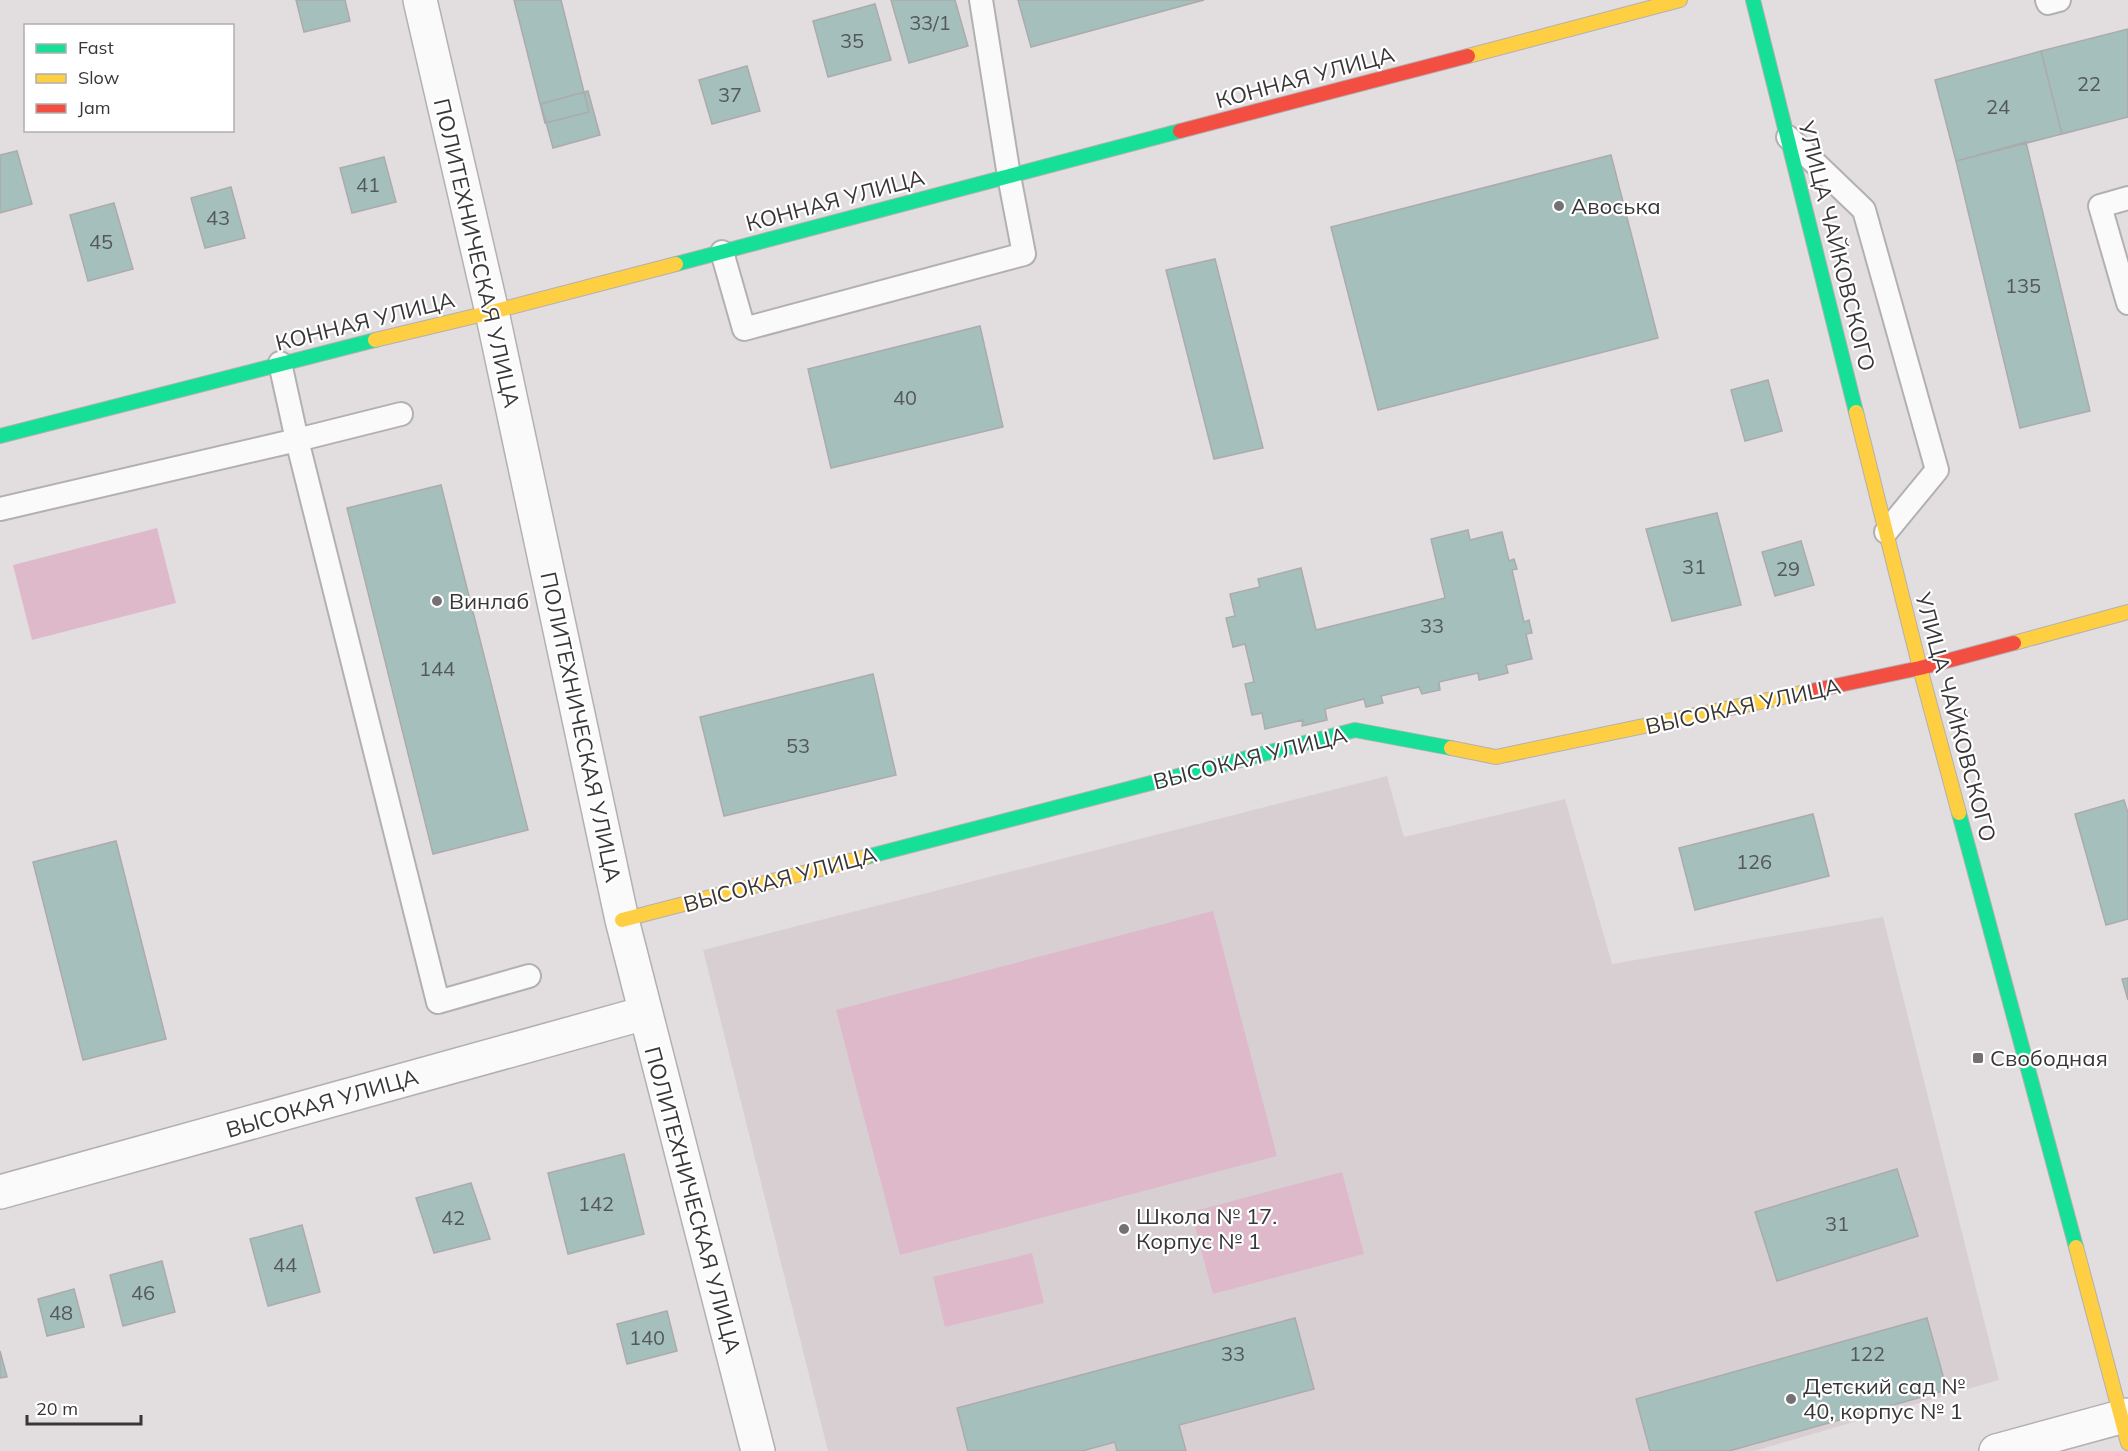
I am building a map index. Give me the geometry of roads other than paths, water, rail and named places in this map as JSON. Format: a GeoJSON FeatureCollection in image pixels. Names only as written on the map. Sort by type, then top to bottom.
{"type":"FeatureCollection","features":[{"type":"Feature","properties":{"kind":"main road","name":"КОННАЯ УЛИЦА"},"geometry":{"type":"LineString","coordinates":[[0,436],[280,363],[492,312],[1680,0]]}},
{"type":"Feature","properties":{"kind":"main road","name":"УЛИЦА ЧАЙКОВСКОГО"},"geometry":{"type":"LineString","coordinates":[[1754,0],[1920,668],[2126,1425]]}},
{"type":"Feature","properties":{"kind":"main road","name":"ВЫСОКАЯ УЛИЦА"},"geometry":{"type":"LineString","coordinates":[[622,920],[1355,730],[1496,757],[1920,668],[2128,612]]}},
{"type":"Feature","properties":{"kind":"street","name":"ПОЛИТЕХНИЧЕСКАЯ УЛИЦА"},"geometry":{"type":"LineString","coordinates":[[420,0],[492,312],[622,920],[758,1451]]}},
{"type":"Feature","properties":{"kind":"street","name":"ВЫСОКАЯ УЛИЦА"},"geometry":{"type":"LineString","coordinates":[[0,1192],[645,1013]]}},
{"type":"Feature","properties":{"kind":"street"},"geometry":{"type":"LineString","coordinates":[[1996,1451],[2126,1425]]}},
{"type":"Feature","properties":{"kind":"lane"},"geometry":{"type":"LineString","coordinates":[[722,252],[744,329],[1024,254],[981,0]]}},
{"type":"Feature","properties":{"kind":"lane"},"geometry":{"type":"LineString","coordinates":[[2047,0],[2048,3],[2059,0]]}},
{"type":"Feature","properties":{"kind":"lane"},"geometry":{"type":"LineString","coordinates":[[1787,136],[1864,210],[1937,470],[1886,532]]}},
{"type":"Feature","properties":{"kind":"lane"},"geometry":{"type":"LineString","coordinates":[[2128,198],[2100,206],[2128,303]]}},
{"type":"Feature","properties":{"kind":"lane"},"geometry":{"type":"LineString","coordinates":[[280,363],[297,440],[438,1002],[529,976]]}},
{"type":"Feature","properties":{"kind":"lane"},"geometry":{"type":"LineString","coordinates":[[0,509],[401,414]]}},
{"type":"Feature","properties":{"kind":"place","name":"Авоська"},"geometry":{"type":"Point","coordinates":[1559,206]}},
{"type":"Feature","properties":{"kind":"place","name":"Винлаб"},"geometry":{"type":"Point","coordinates":[437,601]}},
{"type":"Feature","properties":{"kind":"place","name":"Свободная"},"geometry":{"type":"Point","coordinates":[1978,1058]}},
{"type":"Feature","properties":{"kind":"place","name":"Школа № 17. Корпус № 1"},"geometry":{"type":"Point","coordinates":[1124,1229]}},
{"type":"Feature","properties":{"kind":"place","name":"Детский сад № 40, корпус № 1"},"geometry":{"type":"Point","coordinates":[1791,1399]}}]}
